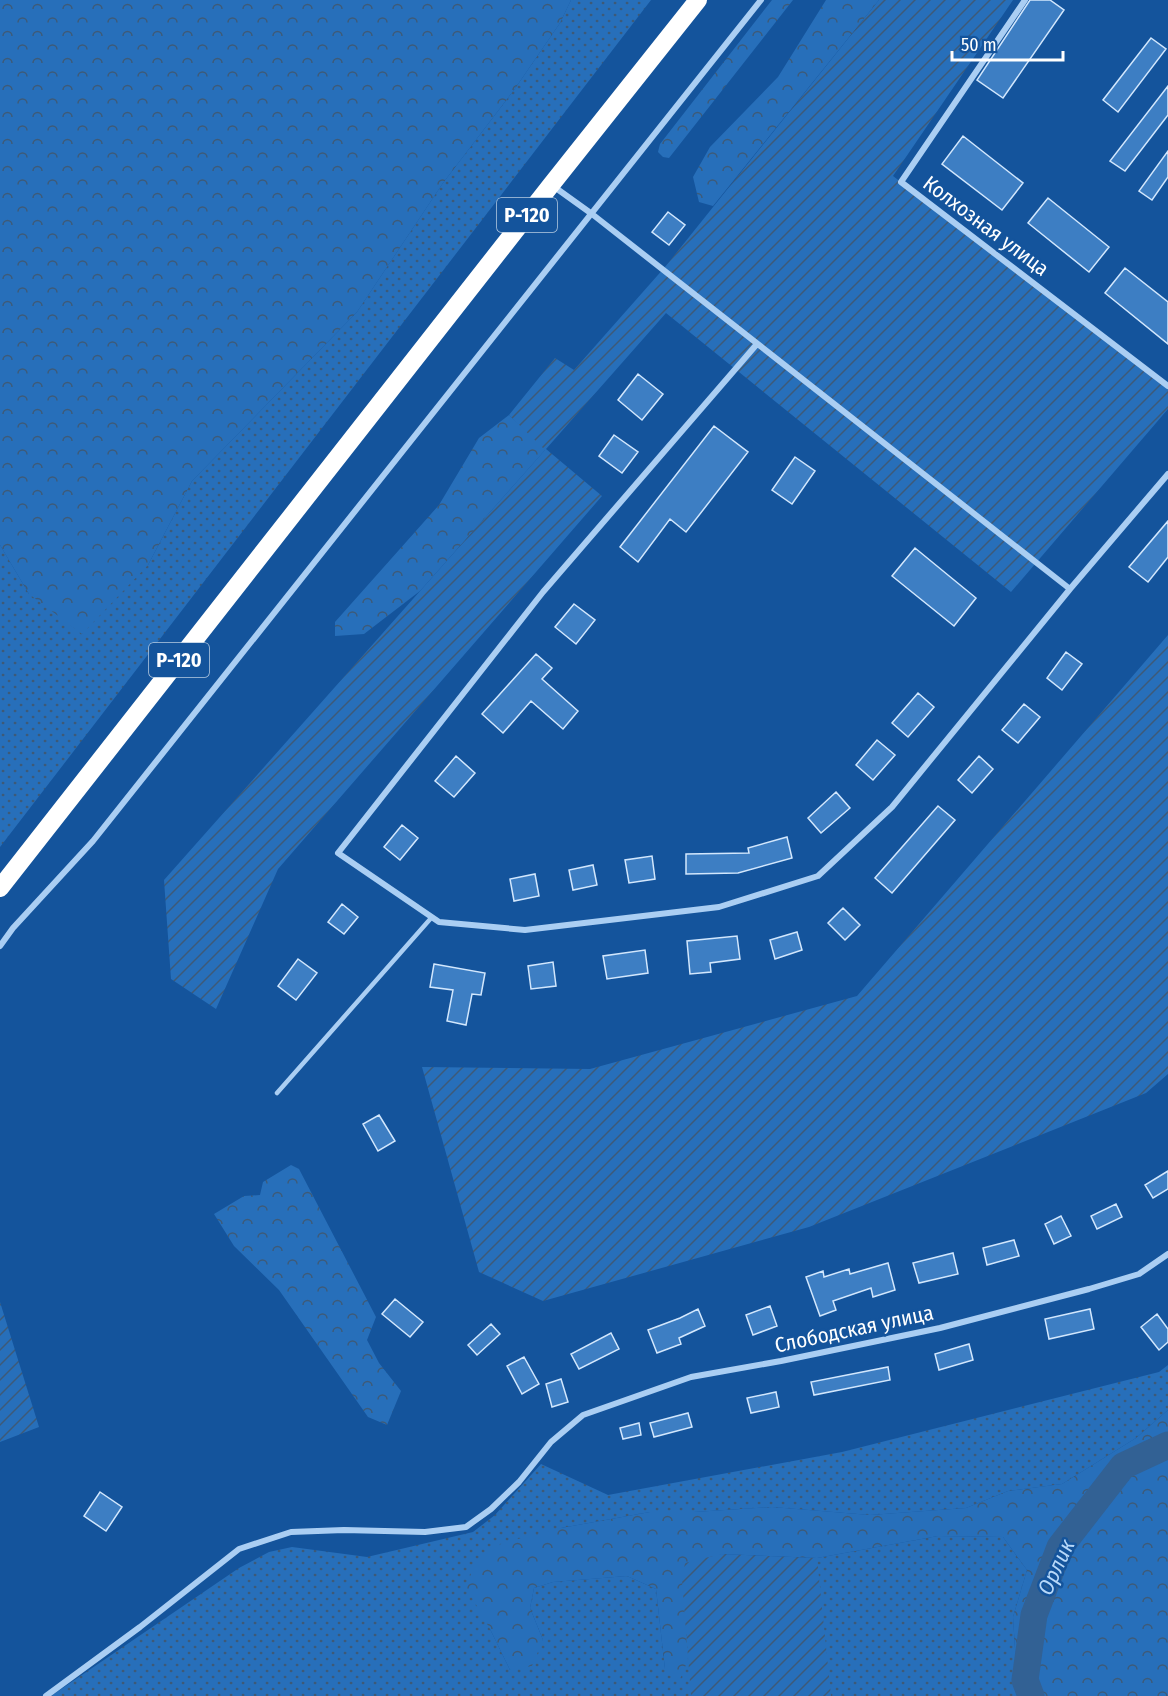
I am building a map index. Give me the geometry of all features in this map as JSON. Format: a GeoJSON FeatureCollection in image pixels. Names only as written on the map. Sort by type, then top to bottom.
{"type":"FeatureCollection","features":[{"type":"Feature","properties":{"kind":"highway","name":"Р-120"},"geometry":{"type":"LineString","coordinates":[[0,888],[698,0]]}},
{"type":"Feature","properties":{"kind":"street"},"geometry":{"type":"LineString","coordinates":[[0,946],[13,928],[93,842],[760,0]]}},
{"type":"Feature","properties":{"kind":"street","name":"Колхозная улица"},"geometry":{"type":"LineString","coordinates":[[1025,0],[901,182],[1168,386]]}},
{"type":"Feature","properties":{"kind":"street"},"geometry":{"type":"LineString","coordinates":[[551,185],[592,214],[1070,589]]}},
{"type":"Feature","properties":{"kind":"street"},"geometry":{"type":"LineString","coordinates":[[757,344],[543,592],[338,853],[439,922],[525,930],[719,908],[818,876],[892,807],[1070,589],[1168,474]]}},
{"type":"Feature","properties":{"kind":"street","name":"Слободская улица"},"geometry":{"type":"LineString","coordinates":[[46,1696],[240,1549],[291,1532],[344,1530],[425,1532],[466,1527],[491,1509],[519,1482],[551,1442],[583,1415],[692,1377],[940,1328],[1139,1274],[1168,1254]]}},
{"type":"Feature","properties":{"kind":"lane"},"geometry":{"type":"LineString","coordinates":[[277,1093],[432,917]]}},
{"type":"Feature","properties":{"kind":"green space"},"geometry":{"type":"Polygon","coordinates":[[[0,0],[571,0],[560,23],[514,90],[443,183],[357,312],[192,481],[148,565],[82,634],[29,594],[0,545],[0,0]]]}},
{"type":"Feature","properties":{"kind":"green space"},"geometry":{"type":"Polygon","coordinates":[[[571,0],[651,0],[0,847],[0,545],[29,594],[148,565],[192,481],[357,312],[443,183],[514,90],[560,23],[571,0]]]}},
{"type":"Feature","properties":{"kind":"green space"},"geometry":{"type":"Polygon","coordinates":[[[772,0],[793,0],[669,158],[663,157],[658,152],[660,144],[772,0]]]}},
{"type":"Feature","properties":{"kind":"green space"},"geometry":{"type":"Polygon","coordinates":[[[826,0],[879,0],[713,206],[699,202],[693,177],[710,147],[778,77],[826,0]]]}},
{"type":"Feature","properties":{"kind":"green space"},"geometry":{"type":"Polygon","coordinates":[[[879,0],[1013,0],[893,176],[1168,387],[1168,409],[1011,592],[666,313],[546,449],[602,496],[278,869],[216,1009],[171,979],[164,880],[545,450],[509,415],[555,358],[574,370],[665,267],[879,0]]]}},
{"type":"Feature","properties":{"kind":"green space"},"geometry":{"type":"Polygon","coordinates":[[[509,415],[546,449],[420,591],[364,634],[335,636],[335,622],[439,505],[479,438],[509,415]]]}},
{"type":"Feature","properties":{"kind":"green space"},"geometry":{"type":"Polygon","coordinates":[[[1168,635],[1168,1074],[1146,1093],[809,1227],[543,1301],[479,1272],[422,1067],[590,1069],[857,996],[1168,635]]]}},
{"type":"Feature","properties":{"kind":"green space"},"geometry":{"type":"Polygon","coordinates":[[[291,1165],[299,1169],[376,1317],[367,1340],[379,1363],[401,1391],[387,1425],[368,1417],[279,1290],[234,1246],[214,1214],[244,1196],[260,1195],[263,1182],[291,1165]]]}},
{"type":"Feature","properties":{"kind":"green space"},"geometry":{"type":"Polygon","coordinates":[[[0,1302],[39,1427],[0,1442],[0,1302]]]}},
{"type":"Feature","properties":{"kind":"green space"},"geometry":{"type":"Polygon","coordinates":[[[1168,1365],[1168,1410],[1136,1438],[1062,1484],[1008,1491],[966,1508],[870,1515],[772,1507],[694,1512],[650,1512],[561,1528],[490,1629],[510,1670],[543,1640],[530,1608],[534,1588],[553,1582],[627,1576],[656,1589],[665,1669],[682,1580],[938,1536],[1003,1537],[1027,1570],[1013,1617],[1018,1696],[51,1696],[239,1568],[269,1552],[292,1547],[367,1557],[473,1532],[495,1515],[541,1464],[608,1495],[842,1452],[1159,1372],[1168,1365]]]}},
{"type":"Feature","properties":{"kind":"green space"},"geometry":{"type":"Polygon","coordinates":[[[1168,1410],[1168,1696],[1018,1696],[1013,1617],[1027,1570],[1003,1537],[938,1536],[817,1558],[721,1554],[682,1580],[688,1660],[680,1679],[665,1669],[656,1589],[627,1576],[553,1582],[534,1588],[530,1608],[543,1640],[532,1666],[510,1670],[466,1587],[474,1566],[502,1543],[561,1528],[650,1512],[694,1512],[772,1507],[870,1515],[966,1508],[1008,1491],[1062,1484],[1136,1438],[1168,1410]]]}},
{"type":"Feature","properties":{"kind":"green space"},"geometry":{"type":"Polygon","coordinates":[[[721,1554],[817,1558],[831,1696],[691,1696],[682,1580],[685,1563],[721,1554]]]}},
{"type":"Feature","properties":{"kind":"building"},"geometry":{"type":"Polygon","coordinates":[[[1030,0],[1050,0],[1064,10],[1003,98],[977,80],[1030,0]]]}},
{"type":"Feature","properties":{"kind":"building"},"geometry":{"type":"Polygon","coordinates":[[[1151,38],[1166,49],[1118,112],[1103,100],[1151,38]]]}},
{"type":"Feature","properties":{"kind":"building"},"geometry":{"type":"Polygon","coordinates":[[[1168,86],[1168,115],[1125,171],[1110,161],[1168,86]]]}},
{"type":"Feature","properties":{"kind":"building"},"geometry":{"type":"Polygon","coordinates":[[[963,136],[1023,183],[1002,210],[942,164],[963,136]]]}},
{"type":"Feature","properties":{"kind":"building"},"geometry":{"type":"Polygon","coordinates":[[[1168,151],[1168,177],[1152,200],[1139,191],[1168,151]]]}},
{"type":"Feature","properties":{"kind":"building"},"geometry":{"type":"Polygon","coordinates":[[[1048,198],[1109,247],[1089,272],[1028,223],[1048,198]]]}},
{"type":"Feature","properties":{"kind":"building"},"geometry":{"type":"Polygon","coordinates":[[[668,212],[685,225],[669,245],[652,232],[668,212]]]}},
{"type":"Feature","properties":{"kind":"building"},"geometry":{"type":"Polygon","coordinates":[[[1125,268],[1168,302],[1168,344],[1105,293],[1125,268]]]}},
{"type":"Feature","properties":{"kind":"building"},"geometry":{"type":"Polygon","coordinates":[[[638,374],[663,394],[642,420],[618,400],[638,374]]]}},
{"type":"Feature","properties":{"kind":"building"},"geometry":{"type":"Polygon","coordinates":[[[714,426],[748,452],[686,532],[670,519],[638,562],[620,547],[714,426]]]}},
{"type":"Feature","properties":{"kind":"building"},"geometry":{"type":"Polygon","coordinates":[[[614,435],[638,452],[622,473],[599,456],[614,435]]]}},
{"type":"Feature","properties":{"kind":"building"},"geometry":{"type":"Polygon","coordinates":[[[795,457],[815,471],[792,504],[772,490],[795,457]]]}},
{"type":"Feature","properties":{"kind":"building"},"geometry":{"type":"Polygon","coordinates":[[[1168,521],[1168,557],[1148,582],[1129,567],[1168,521]]]}},
{"type":"Feature","properties":{"kind":"building"},"geometry":{"type":"Polygon","coordinates":[[[915,548],[976,598],[954,626],[892,576],[915,548]]]}},
{"type":"Feature","properties":{"kind":"building"},"geometry":{"type":"Polygon","coordinates":[[[574,604],[595,620],[576,644],[555,627],[574,604]]]}},
{"type":"Feature","properties":{"kind":"building"},"geometry":{"type":"Polygon","coordinates":[[[1066,652],[1082,664],[1062,690],[1047,678],[1066,652]]]}},
{"type":"Feature","properties":{"kind":"building"},"geometry":{"type":"Polygon","coordinates":[[[536,654],[552,668],[542,679],[578,711],[563,729],[531,701],[503,733],[482,714],[536,654]]]}},
{"type":"Feature","properties":{"kind":"building"},"geometry":{"type":"Polygon","coordinates":[[[918,693],[934,707],[908,737],[892,723],[918,693]]]}},
{"type":"Feature","properties":{"kind":"building"},"geometry":{"type":"Polygon","coordinates":[[[1024,704],[1040,717],[1018,743],[1002,730],[1024,704]]]}},
{"type":"Feature","properties":{"kind":"building"},"geometry":{"type":"Polygon","coordinates":[[[877,740],[895,755],[873,780],[856,765],[877,740]]]}},
{"type":"Feature","properties":{"kind":"building"},"geometry":{"type":"Polygon","coordinates":[[[456,756],[475,773],[454,797],[435,781],[456,756]]]}},
{"type":"Feature","properties":{"kind":"building"},"geometry":{"type":"Polygon","coordinates":[[[979,756],[993,769],[972,793],[958,780],[979,756]]]}},
{"type":"Feature","properties":{"kind":"building"},"geometry":{"type":"Polygon","coordinates":[[[836,792],[850,808],[821,833],[808,818],[836,792]]]}},
{"type":"Feature","properties":{"kind":"building"},"geometry":{"type":"Polygon","coordinates":[[[938,806],[955,820],[892,893],[875,878],[938,806]]]}},
{"type":"Feature","properties":{"kind":"building"},"geometry":{"type":"Polygon","coordinates":[[[402,825],[418,838],[400,860],[384,847],[402,825]]]}},
{"type":"Feature","properties":{"kind":"building"},"geometry":{"type":"Polygon","coordinates":[[[787,837],[792,858],[738,873],[686,874],[686,854],[749,853],[748,848],[787,837]]]}},
{"type":"Feature","properties":{"kind":"building"},"geometry":{"type":"Polygon","coordinates":[[[652,856],[655,879],[629,883],[625,860],[652,856]]]}},
{"type":"Feature","properties":{"kind":"building"},"geometry":{"type":"Polygon","coordinates":[[[593,865],[597,885],[573,890],[569,870],[593,865]]]}},
{"type":"Feature","properties":{"kind":"building"},"geometry":{"type":"Polygon","coordinates":[[[535,874],[539,896],[514,901],[510,879],[535,874]]]}},
{"type":"Feature","properties":{"kind":"building"},"geometry":{"type":"Polygon","coordinates":[[[342,904],[358,917],[344,934],[328,922],[342,904]]]}},
{"type":"Feature","properties":{"kind":"building"},"geometry":{"type":"Polygon","coordinates":[[[843,908],[860,925],[845,940],[828,923],[843,908]]]}},
{"type":"Feature","properties":{"kind":"building"},"geometry":{"type":"Polygon","coordinates":[[[797,932],[802,950],[775,959],[770,940],[797,932]]]}},
{"type":"Feature","properties":{"kind":"building"},"geometry":{"type":"Polygon","coordinates":[[[737,936],[740,959],[710,963],[711,972],[690,974],[687,941],[737,936]]]}},
{"type":"Feature","properties":{"kind":"building"},"geometry":{"type":"Polygon","coordinates":[[[645,950],[648,973],[607,979],[603,956],[645,950]]]}},
{"type":"Feature","properties":{"kind":"building"},"geometry":{"type":"Polygon","coordinates":[[[298,959],[317,973],[296,1000],[278,986],[298,959]]]}},
{"type":"Feature","properties":{"kind":"building"},"geometry":{"type":"Polygon","coordinates":[[[553,962],[556,986],[531,989],[528,966],[553,962]]]}},
{"type":"Feature","properties":{"kind":"building"},"geometry":{"type":"Polygon","coordinates":[[[434,964],[485,973],[481,995],[472,994],[466,1025],[447,1021],[453,990],[430,987],[434,964]]]}},
{"type":"Feature","properties":{"kind":"building"},"geometry":{"type":"Polygon","coordinates":[[[379,1115],[395,1141],[378,1151],[363,1124],[379,1115]]]}},
{"type":"Feature","properties":{"kind":"building"},"geometry":{"type":"Polygon","coordinates":[[[1168,1171],[1168,1189],[1153,1198],[1145,1185],[1168,1171]]]}},
{"type":"Feature","properties":{"kind":"building"},"geometry":{"type":"Polygon","coordinates":[[[1116,1204],[1122,1217],[1097,1229],[1091,1216],[1116,1204]]]}},
{"type":"Feature","properties":{"kind":"building"},"geometry":{"type":"Polygon","coordinates":[[[1061,1216],[1071,1236],[1054,1244],[1045,1224],[1061,1216]]]}},
{"type":"Feature","properties":{"kind":"building"},"geometry":{"type":"Polygon","coordinates":[[[1014,1240],[1019,1256],[987,1265],[983,1248],[1014,1240]]]}},
{"type":"Feature","properties":{"kind":"building"},"geometry":{"type":"Polygon","coordinates":[[[953,1253],[958,1274],[919,1283],[913,1263],[953,1253]]]}},
{"type":"Feature","properties":{"kind":"building"},"geometry":{"type":"Polygon","coordinates":[[[888,1263],[895,1290],[873,1297],[871,1288],[833,1301],[836,1310],[820,1316],[806,1277],[823,1271],[824,1277],[849,1269],[850,1274],[888,1263]]]}},
{"type":"Feature","properties":{"kind":"building"},"geometry":{"type":"Polygon","coordinates":[[[395,1299],[423,1322],[410,1337],[382,1314],[395,1299]]]}},
{"type":"Feature","properties":{"kind":"building"},"geometry":{"type":"Polygon","coordinates":[[[770,1306],[777,1326],[753,1335],[746,1315],[770,1306]]]}},
{"type":"Feature","properties":{"kind":"building"},"geometry":{"type":"Polygon","coordinates":[[[698,1309],[705,1326],[679,1338],[681,1344],[657,1353],[648,1330],[698,1309]]]}},
{"type":"Feature","properties":{"kind":"building"},"geometry":{"type":"Polygon","coordinates":[[[1090,1309],[1094,1329],[1049,1339],[1045,1319],[1090,1309]]]}},
{"type":"Feature","properties":{"kind":"building"},"geometry":{"type":"Polygon","coordinates":[[[1157,1314],[1168,1329],[1168,1342],[1159,1350],[1141,1327],[1157,1314]]]}},
{"type":"Feature","properties":{"kind":"building"},"geometry":{"type":"Polygon","coordinates":[[[491,1324],[500,1334],[477,1355],[468,1345],[491,1324]]]}},
{"type":"Feature","properties":{"kind":"building"},"geometry":{"type":"Polygon","coordinates":[[[611,1333],[619,1349],[579,1369],[571,1354],[611,1333]]]}},
{"type":"Feature","properties":{"kind":"building"},"geometry":{"type":"Polygon","coordinates":[[[969,1344],[973,1360],[939,1370],[935,1354],[969,1344]]]}},
{"type":"Feature","properties":{"kind":"building"},"geometry":{"type":"Polygon","coordinates":[[[524,1357],[539,1384],[522,1394],[507,1366],[524,1357]]]}},
{"type":"Feature","properties":{"kind":"building"},"geometry":{"type":"Polygon","coordinates":[[[888,1367],[890,1380],[814,1395],[811,1382],[888,1367]]]}},
{"type":"Feature","properties":{"kind":"building"},"geometry":{"type":"Polygon","coordinates":[[[561,1379],[568,1402],[552,1407],[546,1384],[561,1379]]]}},
{"type":"Feature","properties":{"kind":"building"},"geometry":{"type":"Polygon","coordinates":[[[776,1392],[779,1407],[751,1413],[747,1398],[776,1392]]]}},
{"type":"Feature","properties":{"kind":"building"},"geometry":{"type":"Polygon","coordinates":[[[688,1413],[692,1427],[654,1437],[650,1423],[688,1413]]]}},
{"type":"Feature","properties":{"kind":"building"},"geometry":{"type":"Polygon","coordinates":[[[639,1423],[641,1435],[623,1439],[620,1428],[639,1423]]]}},
{"type":"Feature","properties":{"kind":"building"},"geometry":{"type":"Polygon","coordinates":[[[100,1492],[122,1507],[106,1531],[84,1516],[100,1492]]]}},
{"type":"Feature","properties":{"kind":"waterway","name":"Орлик"},"geometry":{"type":"LineString","coordinates":[[1031,1696],[1025,1680],[1034,1615],[1060,1547],[1123,1466],[1168,1445]]}}]}
